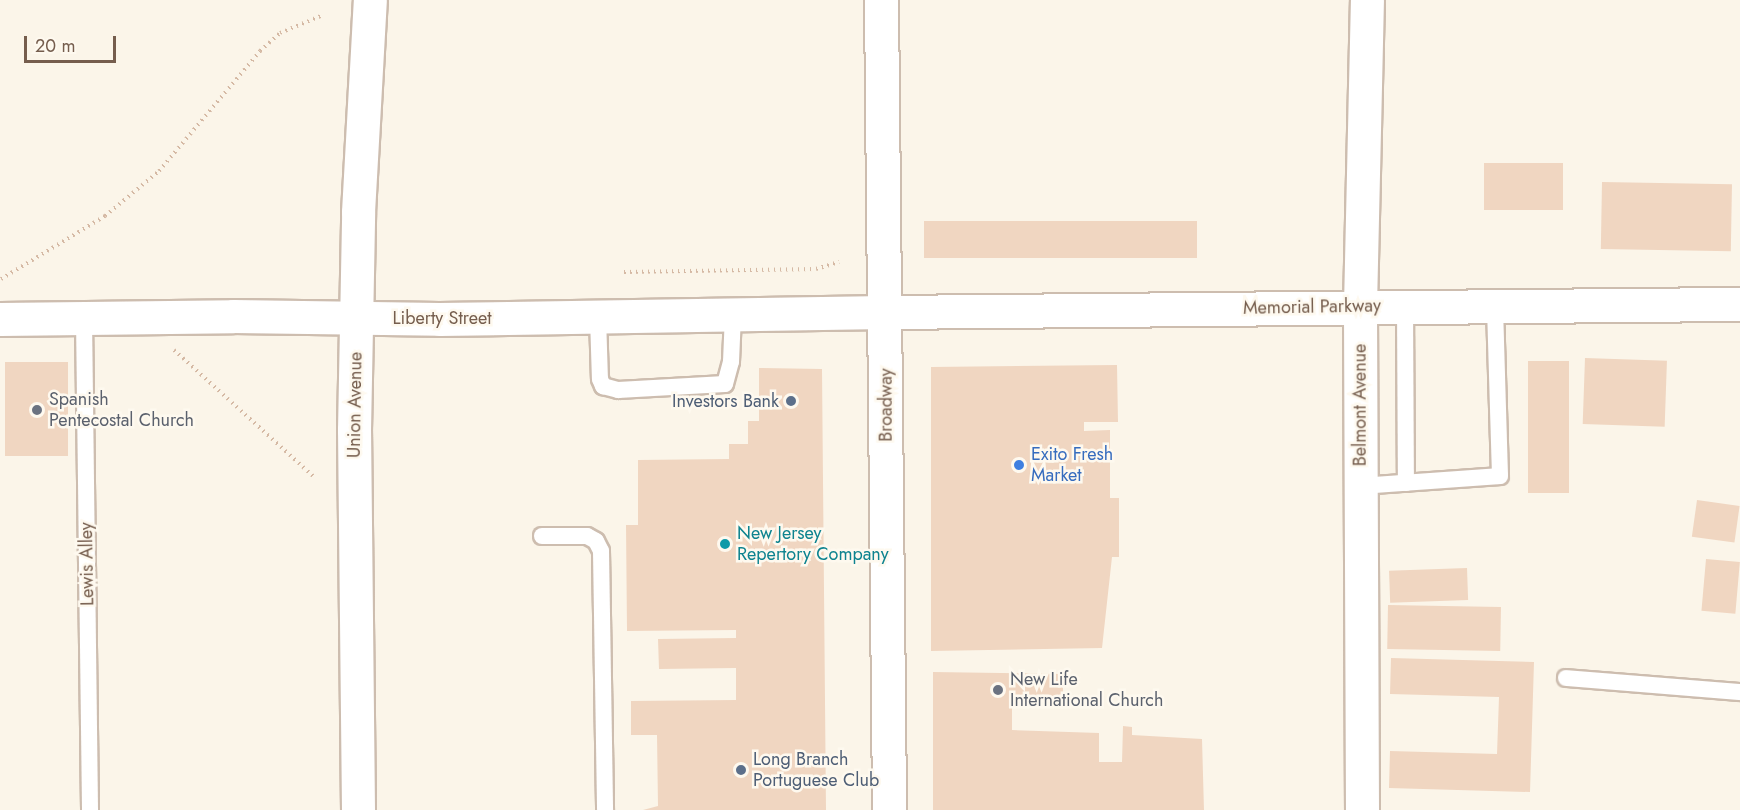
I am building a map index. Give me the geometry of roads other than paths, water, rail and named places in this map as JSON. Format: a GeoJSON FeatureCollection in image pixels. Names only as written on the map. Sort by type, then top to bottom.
{"type":"FeatureCollection","features":[{"type":"Feature","properties":{"kind":"street","name":"Union Avenue"},"geometry":{"type":"LineString","coordinates":[[358,810],[356,318],[370,0]]}},
{"type":"Feature","properties":{"kind":"street","name":"Broadway"},"geometry":{"type":"LineString","coordinates":[[881,0],[889,810]]}},
{"type":"Feature","properties":{"kind":"street","name":"Belmont Avenue"},"geometry":{"type":"LineString","coordinates":[[1362,810],[1360,306],[1367,0]]}},
{"type":"Feature","properties":{"kind":"street","name":"Memorial Parkway"},"geometry":{"type":"LineString","coordinates":[[885,312],[1740,304]]}},
{"type":"Feature","properties":{"kind":"street","name":"Liberty Street"},"geometry":{"type":"LineString","coordinates":[[0,319],[356,318],[885,312]]}},
{"type":"Feature","properties":{"kind":"lane"},"geometry":{"type":"LineString","coordinates":[[1361,486],[1500,476],[1495,305]]}},
{"type":"Feature","properties":{"kind":"lane"},"geometry":{"type":"LineString","coordinates":[[1406,306],[1406,483]]}},
{"type":"Feature","properties":{"kind":"lane"},"geometry":{"type":"LineString","coordinates":[[598,316],[600,379],[610,390],[718,387],[729,377],[733,314]]}},
{"type":"Feature","properties":{"kind":"lane","name":"Lewis Alley"},"geometry":{"type":"LineString","coordinates":[[84,318],[90,810]]}},
{"type":"Feature","properties":{"kind":"lane"},"geometry":{"type":"LineString","coordinates":[[542,536],[587,536],[596,541],[601,550],[604,810]]}},
{"type":"Feature","properties":{"kind":"lane"},"geometry":{"type":"LineString","coordinates":[[1566,678],[1740,692]]}},
{"type":"Feature","properties":{"kind":"place","name":"Investors Bank"},"geometry":{"type":"Point","coordinates":[791,401]}},
{"type":"Feature","properties":{"kind":"place","name":"Spanish Pentecostal Church"},"geometry":{"type":"Point","coordinates":[37,410]}},
{"type":"Feature","properties":{"kind":"place","name":"Exito Fresh Market"},"geometry":{"type":"Point","coordinates":[1019,465]}},
{"type":"Feature","properties":{"kind":"place","name":"New Jersey Repertory Company"},"geometry":{"type":"Point","coordinates":[725,544]}},
{"type":"Feature","properties":{"kind":"place","name":"New Life International Church"},"geometry":{"type":"Point","coordinates":[998,690]}},
{"type":"Feature","properties":{"kind":"place","name":"Long Branch Portuguese Club"},"geometry":{"type":"Point","coordinates":[741,770]}}]}
